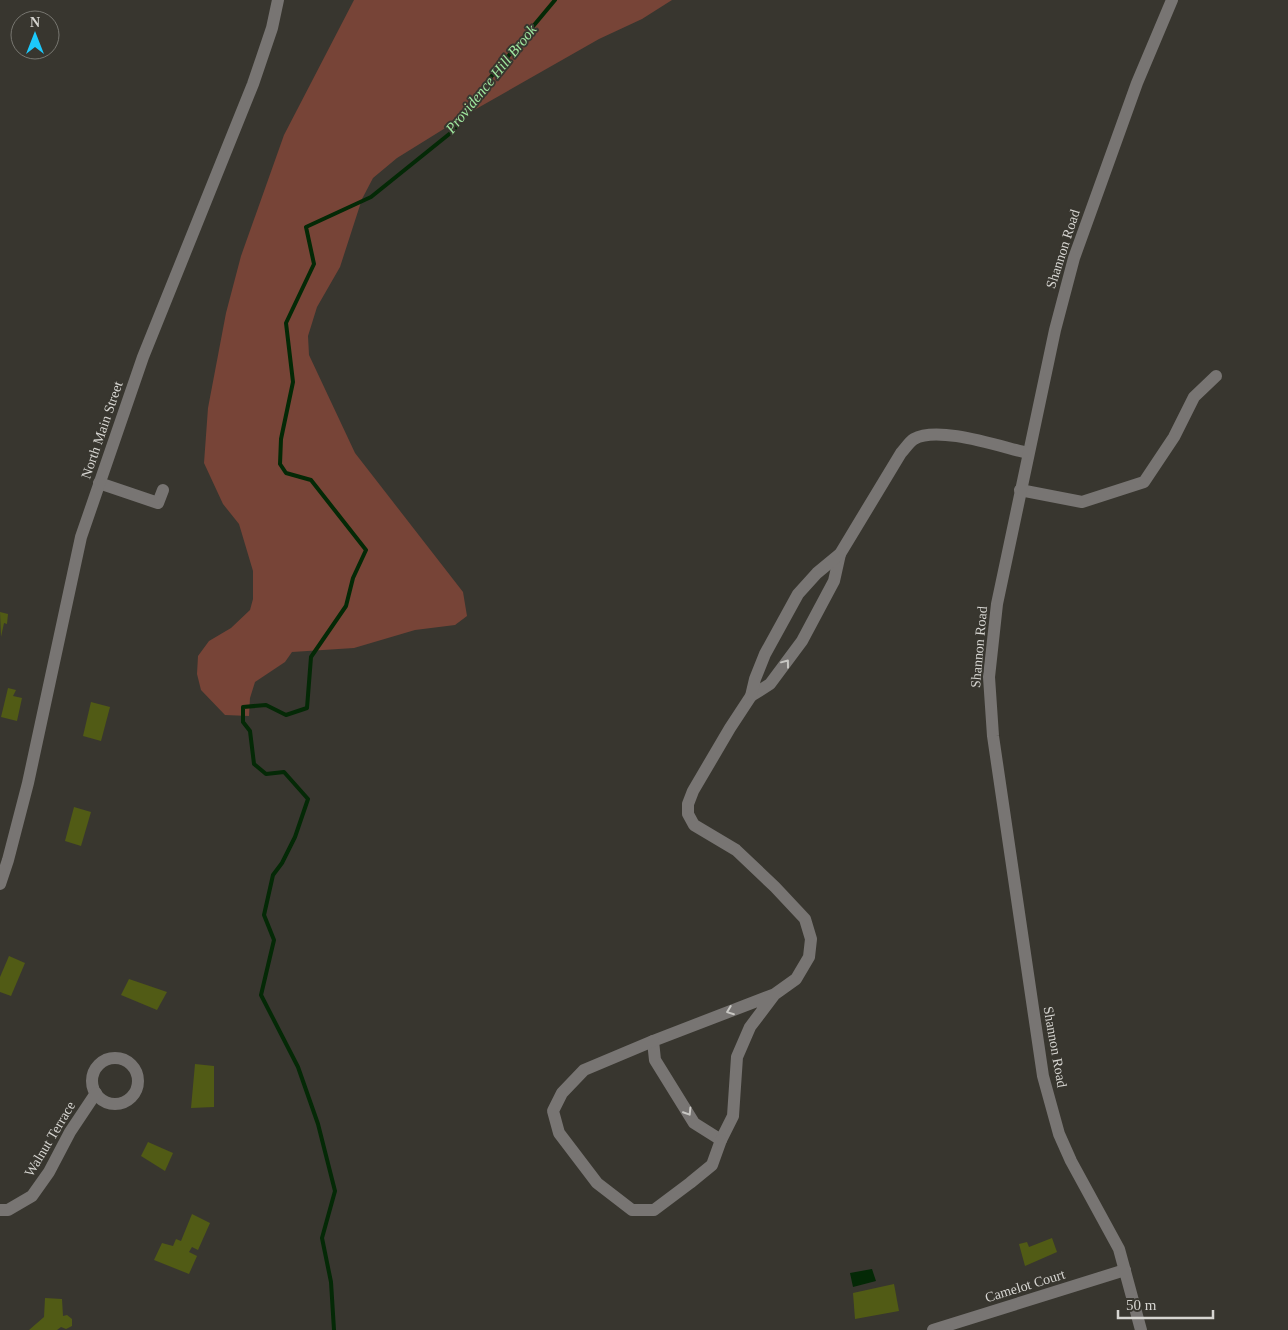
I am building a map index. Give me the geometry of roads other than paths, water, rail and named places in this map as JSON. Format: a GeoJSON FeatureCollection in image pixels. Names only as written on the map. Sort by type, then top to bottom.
{"type":"FeatureCollection","features":[{"type":"Feature","properties":{"kind":"street","name":"North Main Street"},"geometry":{"type":"LineString","coordinates":[[0,884],[28,783],[81,537],[147,348],[253,84],[272,28],[278,0]]}},
{"type":"Feature","properties":{"kind":"street","name":"Shannon Road"},"geometry":{"type":"LineString","coordinates":[[1141,1330],[1119,1249],[1071,1161],[1059,1134],[1047,1090],[1038,1046],[1020,911],[993,736],[989,677],[997,604],[1020,490],[1055,330],[1074,258],[1138,83],[1172,0]]}},
{"type":"Feature","properties":{"kind":"street"},"geometry":{"type":"LineString","coordinates":[[1020,490],[1082,502],[1144,482],[1174,437],[1194,397],[1216,376]]}},
{"type":"Feature","properties":{"kind":"street"},"geometry":{"type":"LineString","coordinates":[[751,696],[770,684],[802,641],[834,581],[840,554],[901,453],[913,439],[926,435],[945,434],[1028,454]]}},
{"type":"Feature","properties":{"kind":"street"},"geometry":{"type":"LineString","coordinates":[[99,483],[158,503],[162,490]]}},
{"type":"Feature","properties":{"kind":"street"},"geometry":{"type":"LineString","coordinates":[[775,994],[750,1028],[737,1057],[732,1116],[712,1164],[654,1210],[632,1210],[596,1183],[559,1133],[553,1111],[562,1093],[584,1070],[775,994],[796,979],[809,956],[812,939],[804,919],[775,887],[736,850],[694,825],[688,814],[688,804],[693,791],[751,696],[755,679],[765,654],[798,594],[817,573],[840,554]]}},
{"type":"Feature","properties":{"kind":"street"},"geometry":{"type":"LineString","coordinates":[[653,1041],[655,1060],[694,1122],[721,1140]]}},
{"type":"Feature","properties":{"kind":"street","name":"Walnut Terrace"},"geometry":{"type":"LineString","coordinates":[[0,1210],[8,1210],[32,1196],[96,1093]]}},
{"type":"Feature","properties":{"kind":"street","name":"Camelot Court"},"geometry":{"type":"LineString","coordinates":[[933,1330],[1125,1270]]}},
{"type":"Feature","properties":{"kind":"waterway","name":"Providence Hill Brook"},"geometry":{"type":"LineString","coordinates":[[334,1330],[331,1282],[322,1238],[335,1191],[318,1124],[298,1067],[261,995],[274,940],[264,915],[273,875],[282,863],[295,837],[308,799],[284,772],[266,774],[254,764],[250,731],[243,722],[243,707],[266,705],[286,715],[307,708],[311,657],[346,606],[353,578],[366,550],[311,480],[286,473],[280,464],[281,439],[293,382],[286,323],[314,264],[306,227],[371,197],[453,131],[490,78],[555,0]]}}]}
